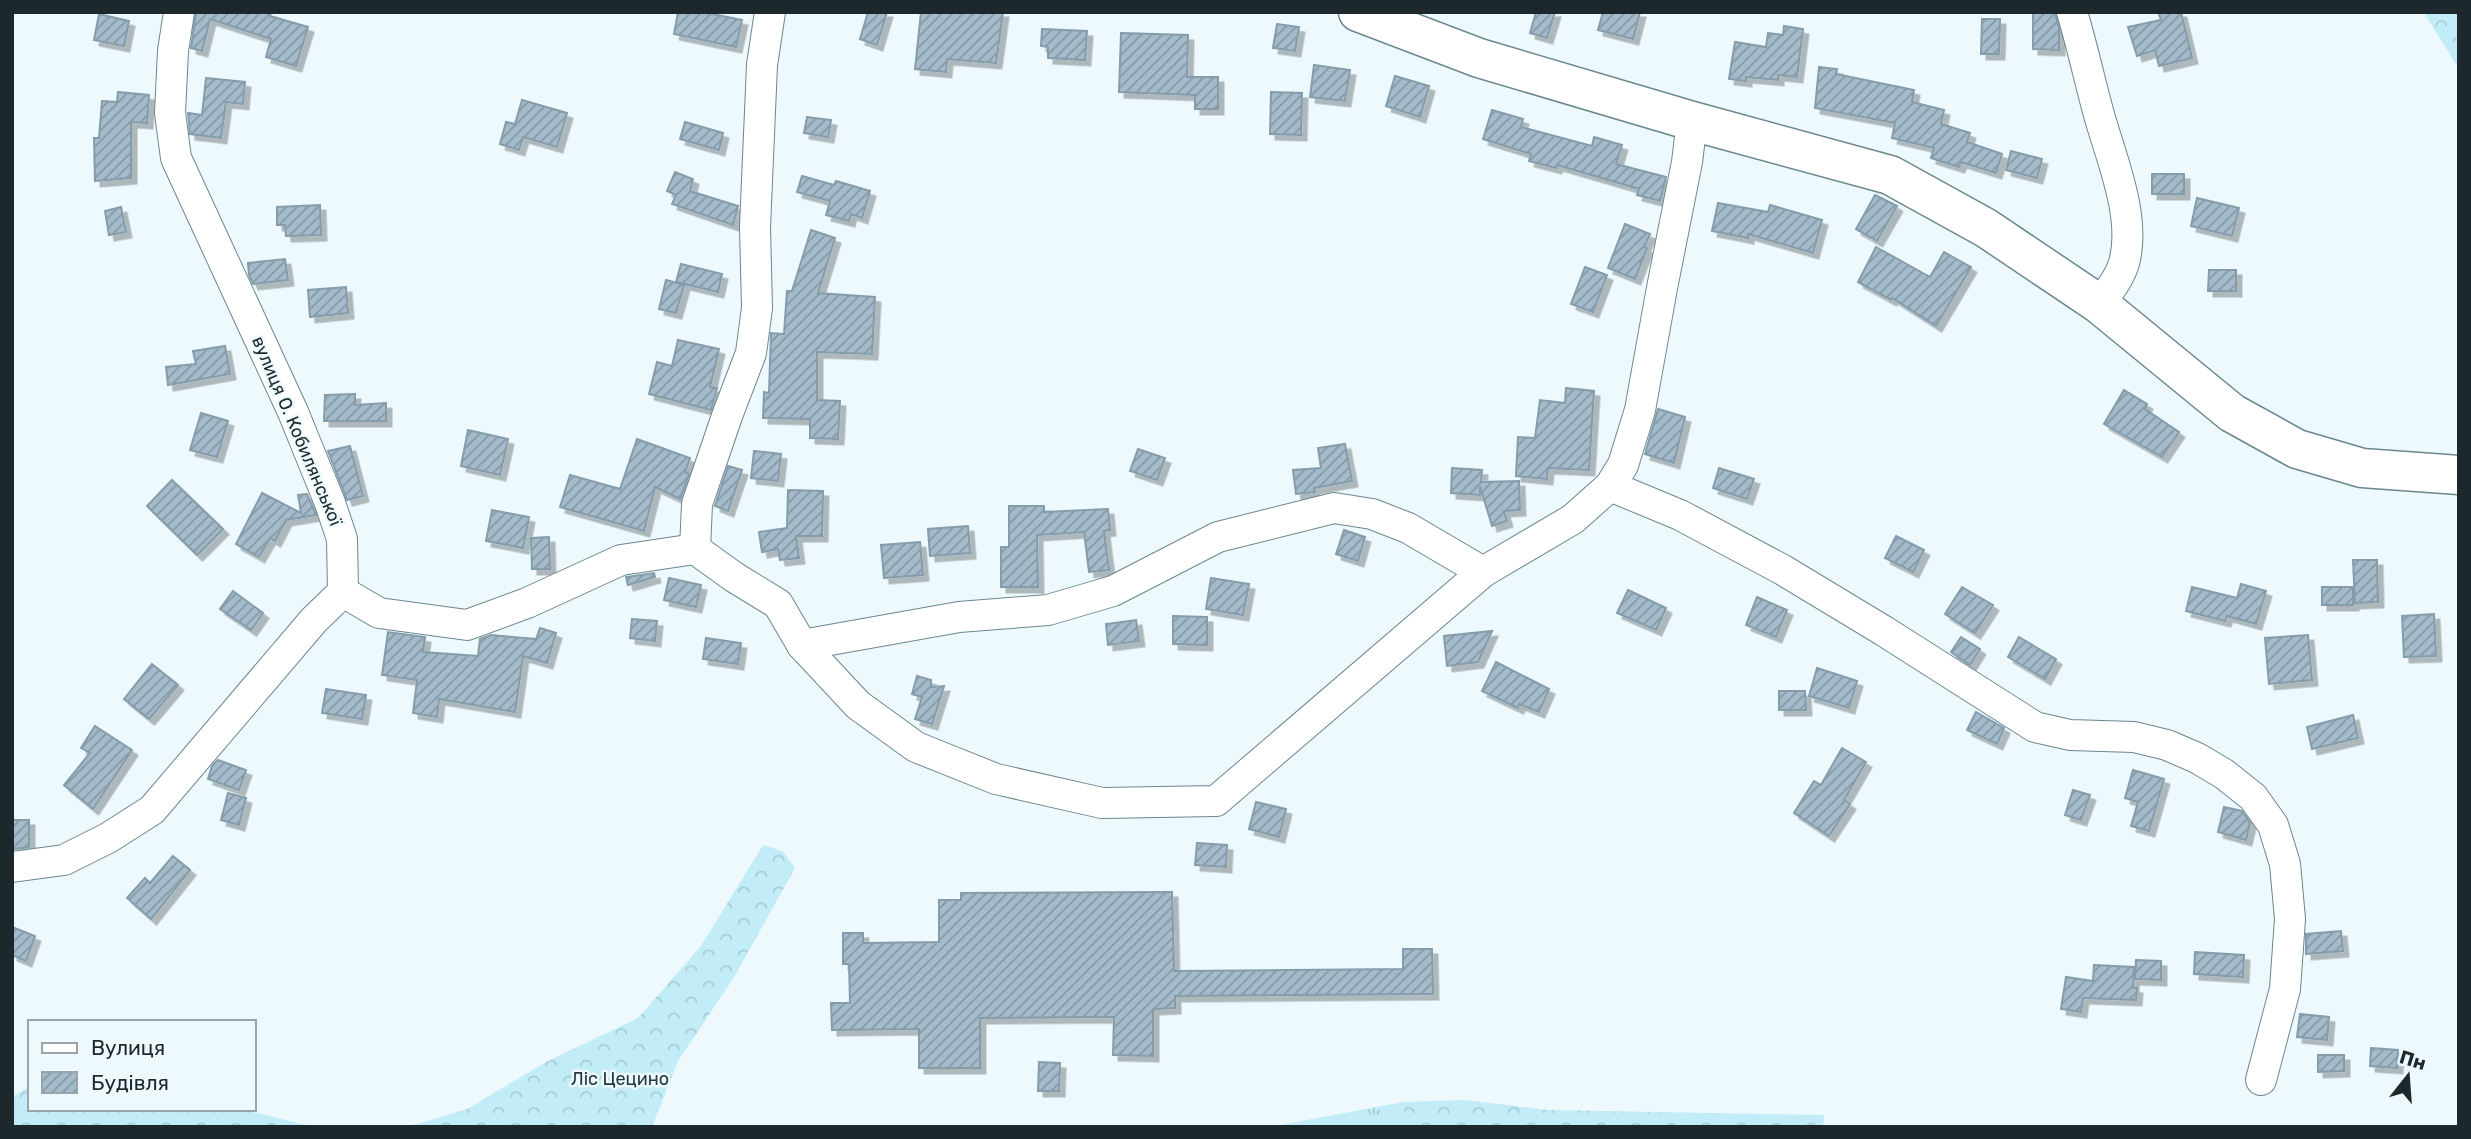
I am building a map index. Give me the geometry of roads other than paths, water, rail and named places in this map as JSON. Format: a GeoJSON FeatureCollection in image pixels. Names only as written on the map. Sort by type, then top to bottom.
{"type":"FeatureCollection","features":[{"type":"Feature","properties":{"kind":"main road"},"geometry":{"type":"LineString","coordinates":[[1358,12],[1479,58],[1692,121],[1890,175],[1986,228],[2099,304],[2232,413],[2297,449],[2362,468],[2459,475]]}},
{"type":"Feature","properties":{"kind":"street","name":"вулиця О. Кобилянської"},"geometry":{"type":"LineString","coordinates":[[179,12],[173,51],[170,113],[176,158],[293,412],[330,503],[342,539],[343,592]]}},
{"type":"Feature","properties":{"kind":"street"},"geometry":{"type":"LineString","coordinates":[[695,549],[697,504],[751,353],[757,308],[755,227],[762,65],[771,12]]}},
{"type":"Feature","properties":{"kind":"street"},"geometry":{"type":"LineString","coordinates":[[2072,12],[2121,186],[2127,235],[2124,261],[2115,283],[2099,304]]}},
{"type":"Feature","properties":{"kind":"street"},"geometry":{"type":"LineString","coordinates":[[12,867],[64,860],[108,838],[152,810],[314,620],[343,592],[379,613],[467,625],[527,603],[621,560],[695,549],[778,604],[802,645],[858,705],[916,747],[996,779],[1102,803],[1216,801],[1483,572],[1573,519],[1610,486],[1623,465],[1640,410],[1687,162],[1692,121]]}},
{"type":"Feature","properties":{"kind":"street"},"geometry":{"type":"LineString","coordinates":[[1610,486],[1679,515],[1783,570],[2035,727],[2070,735],[2134,737],[2166,745],[2197,758],[2224,774],[2253,797],[2273,825],[2285,864],[2290,919],[2285,989],[2261,1080]]}},
{"type":"Feature","properties":{"kind":"street"},"geometry":{"type":"LineString","coordinates":[[802,645],[959,617],[1048,610],[1112,591],[1218,537],[1334,508],[1372,514],[1408,528],[1483,572]]}},
{"type":"Feature","properties":{"kind":"park label","name":"Ліс Цецино"},"geometry":{"type":"Point","coordinates":[620,1079]}}]}
